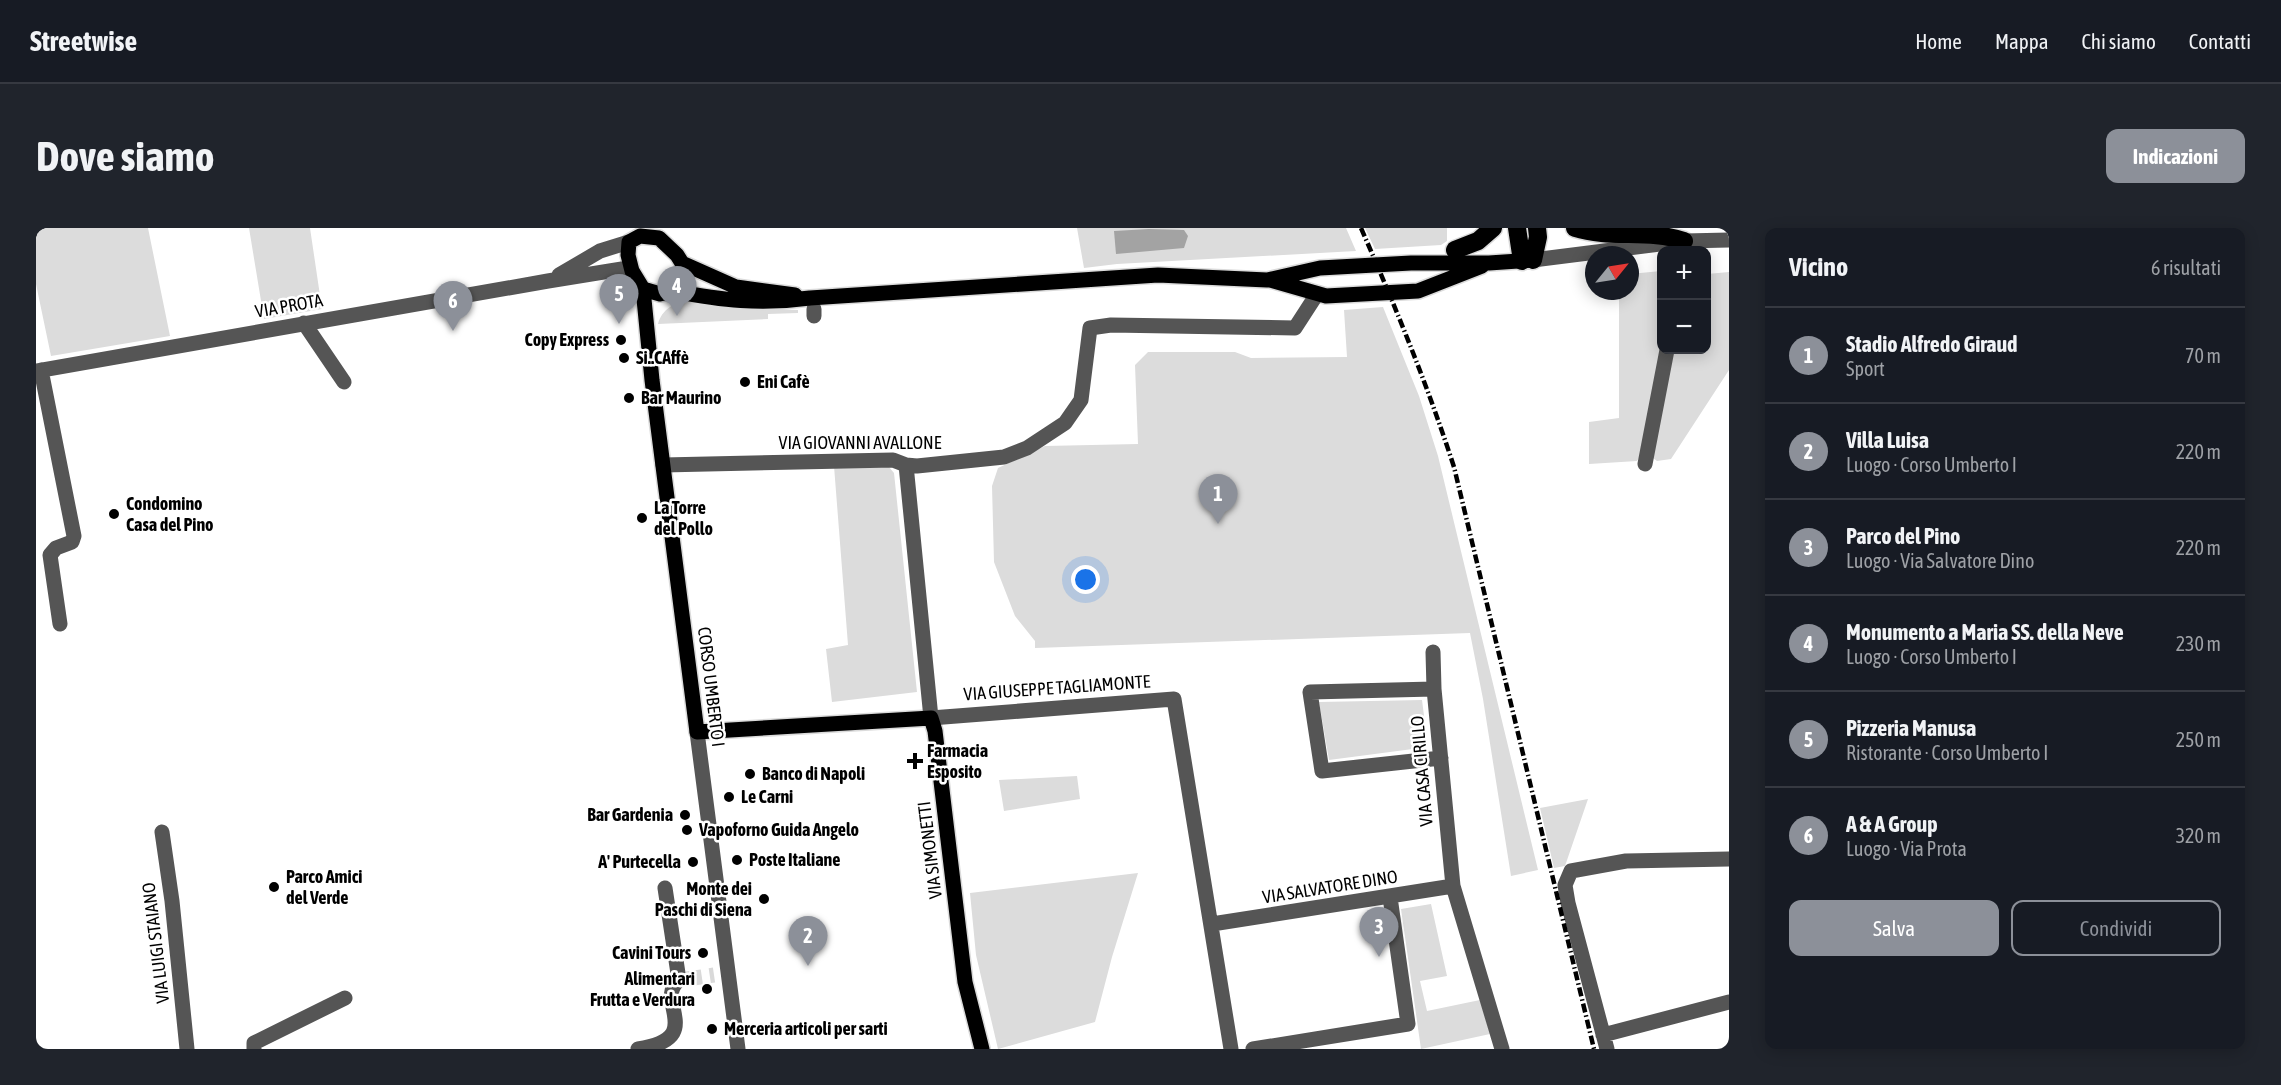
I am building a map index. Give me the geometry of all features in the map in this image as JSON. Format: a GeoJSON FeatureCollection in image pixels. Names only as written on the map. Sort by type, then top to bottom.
{"type":"FeatureCollection","features":[{"type":"Feature","properties":{"kind":"highway"},"geometry":{"type":"LineString","coordinates":[[1455,250],[1478,241],[1494,228]]}},
{"type":"Feature","properties":{"kind":"highway"},"geometry":{"type":"LineString","coordinates":[[1517,228],[1528,260]]}},
{"type":"Feature","properties":{"kind":"highway"},"geometry":{"type":"LineString","coordinates":[[1528,260],[1538,237],[1537,228]]}},
{"type":"Feature","properties":{"kind":"highway"},"geometry":{"type":"LineString","coordinates":[[1575,228],[1590,232],[1669,236],[1685,240]]}},
{"type":"Feature","properties":{"kind":"main road"},"geometry":{"type":"LineString","coordinates":[[636,235],[659,238],[682,263],[736,287],[812,308]]}},
{"type":"Feature","properties":{"kind":"main road","name":"CORSO UMBERTO I"},"geometry":{"type":"LineString","coordinates":[[636,235],[628,255],[632,271],[643,289],[648,347],[697,732]]}},
{"type":"Feature","properties":{"kind":"main road"},"geometry":{"type":"LineString","coordinates":[[1267,280],[1320,268],[1528,260]]}},
{"type":"Feature","properties":{"kind":"main road","name":"CORSO UMBERTO I"},"geometry":{"type":"LineString","coordinates":[[648,330],[666,292],[680,282],[683,271],[682,263]]}},
{"type":"Feature","properties":{"kind":"main road"},"geometry":{"type":"LineString","coordinates":[[643,289],[812,308],[1158,275],[1267,280],[1326,296],[1418,291],[1490,263]]}},
{"type":"Feature","properties":{"kind":"main road","name":"VIA GIUSEPPE TAGLIAMONTE"},"geometry":{"type":"LineString","coordinates":[[697,732],[932,717]]}},
{"type":"Feature","properties":{"kind":"main road","name":"VIA SIMONETTI"},"geometry":{"type":"LineString","coordinates":[[932,717],[965,982],[982,1049]]}},
{"type":"Feature","properties":{"kind":"street"},"geometry":{"type":"LineString","coordinates":[[548,281],[600,251],[636,235]]}},
{"type":"Feature","properties":{"kind":"street"},"geometry":{"type":"LineString","coordinates":[[1528,260],[1685,240],[1729,240]]}},
{"type":"Feature","properties":{"kind":"street","name":"VIA PROTA"},"geometry":{"type":"LineString","coordinates":[[38,371],[548,281],[622,269],[632,271]]}},
{"type":"Feature","properties":{"kind":"street","name":"VIA GIOVANNI AVALLONE"},"geometry":{"type":"LineString","coordinates":[[663,465],[893,460],[906,465],[1004,457],[1027,448],[1065,423],[1081,400],[1090,327],[1111,325],[1295,328],[1317,294]]}},
{"type":"Feature","properties":{"kind":"street"},"geometry":{"type":"LineString","coordinates":[[304,323],[344,382]]}},
{"type":"Feature","properties":{"kind":"street"},"geometry":{"type":"LineString","coordinates":[[1645,464],[1666,354]]}},
{"type":"Feature","properties":{"kind":"street"},"geometry":{"type":"LineString","coordinates":[[38,371],[74,536],[72,542],[56,548],[50,555],[60,624]]}},
{"type":"Feature","properties":{"kind":"street","name":"VIA SIMONETTI"},"geometry":{"type":"LineString","coordinates":[[906,465],[932,717]]}},
{"type":"Feature","properties":{"kind":"street","name":"VIA CASA CIRILLO"},"geometry":{"type":"LineString","coordinates":[[1433,652],[1434,689],[1453,886],[1502,1049]]}},
{"type":"Feature","properties":{"kind":"street"},"geometry":{"type":"LineString","coordinates":[[1434,689],[1310,692],[1322,771],[1441,758]]}},
{"type":"Feature","properties":{"kind":"street","name":"VIA GIUSEPPE TAGLIAMONTE"},"geometry":{"type":"LineString","coordinates":[[932,717],[1174,699],[1231,1049]]}},
{"type":"Feature","properties":{"kind":"street","name":"CORSO UMBERTO I"},"geometry":{"type":"LineString","coordinates":[[697,732],[721,974],[738,1049]]}},
{"type":"Feature","properties":{"kind":"street","name":"VIA LUIGI STAIANO"},"geometry":{"type":"LineString","coordinates":[[162,832],[172,901],[187,1049]]}},
{"type":"Feature","properties":{"kind":"street"},"geometry":{"type":"LineString","coordinates":[[1729,859],[1626,861],[1571,871],[1565,885],[1605,1042],[1729,1002]]}},
{"type":"Feature","properties":{"kind":"street","name":"VIA SALVATORE DINO"},"geometry":{"type":"LineString","coordinates":[[1212,924],[1453,886]]}},
{"type":"Feature","properties":{"kind":"street"},"geometry":{"type":"LineString","coordinates":[[638,1049],[657,1046],[675,1031],[671,990],[673,984],[683,979],[665,888]]}},
{"type":"Feature","properties":{"kind":"street"},"geometry":{"type":"LineString","coordinates":[[1253,1049],[1408,1024],[1390,897]]}},
{"type":"Feature","properties":{"kind":"street"},"geometry":{"type":"LineString","coordinates":[[254,1049],[254,1043],[345,998]]}},
{"type":"Feature","properties":{"kind":"shaded area"},"geometry":{"type":"Polygon","coordinates":[[[36,228],[148,228],[170,336],[51,356],[36,284],[36,228]]]}},
{"type":"Feature","properties":{"kind":"shaded area"},"geometry":{"type":"Polygon","coordinates":[[[249,228],[310,228],[322,309],[264,319],[249,228]]]}},
{"type":"Feature","properties":{"kind":"shaded area"},"geometry":{"type":"Polygon","coordinates":[[[1077,228],[1346,228],[1356,251],[1117,264],[1084,268],[1077,228]]]}},
{"type":"Feature","properties":{"kind":"shaded area"},"geometry":{"type":"Polygon","coordinates":[[[1365,228],[1447,228],[1447,241],[1441,245],[1375,249],[1365,228]]]}},
{"type":"Feature","properties":{"kind":"shaded area"},"geometry":{"type":"Polygon","coordinates":[[[1184,230],[1188,236],[1184,248],[1116,254],[1114,231],[1184,230]]]}},
{"type":"Feature","properties":{"kind":"shaded area"},"geometry":{"type":"Polygon","coordinates":[[[1657,271],[1657,354],[1661,354],[1643,452],[1637,461],[1589,464],[1589,422],[1619,418],[1619,300],[1639,300],[1639,273],[1657,271]]]}},
{"type":"Feature","properties":{"kind":"shaded area"},"geometry":{"type":"Polygon","coordinates":[[[1729,272],[1729,370],[1671,459],[1657,461],[1653,458],[1671,354],[1711,354],[1711,274],[1729,272]]]}},
{"type":"Feature","properties":{"kind":"shaded area"},"geometry":{"type":"Polygon","coordinates":[[[689,300],[750,308],[798,310],[798,313],[768,314],[768,319],[658,324],[662,314],[669,308],[689,300]]]}},
{"type":"Feature","properties":{"kind":"shaded area"},"geometry":{"type":"Polygon","coordinates":[[[1383,307],[1419,396],[1438,456],[1538,870],[1511,876],[1483,699],[1470,633],[1035,648],[1035,641],[1015,616],[994,562],[992,486],[998,468],[1045,446],[1138,444],[1135,365],[1148,352],[1235,352],[1251,358],[1347,357],[1344,310],[1383,307]]]}},
{"type":"Feature","properties":{"kind":"shaded area"},"geometry":{"type":"Polygon","coordinates":[[[834,466],[889,467],[894,473],[917,692],[832,702],[826,649],[848,645],[834,466]]]}},
{"type":"Feature","properties":{"kind":"shaded area"},"geometry":{"type":"Polygon","coordinates":[[[1422,700],[1428,747],[1329,760],[1319,702],[1422,700]]]}},
{"type":"Feature","properties":{"kind":"shaded area"},"geometry":{"type":"Polygon","coordinates":[[[1077,776],[1080,799],[1004,811],[999,780],[1077,776]]]}},
{"type":"Feature","properties":{"kind":"shaded area"},"geometry":{"type":"Polygon","coordinates":[[[1588,799],[1565,866],[1554,868],[1540,808],[1588,799]]]}},
{"type":"Feature","properties":{"kind":"shaded area"},"geometry":{"type":"Polygon","coordinates":[[[1138,873],[1095,1022],[998,1049],[976,955],[970,893],[1138,873]]]}},
{"type":"Feature","properties":{"kind":"shaded area"},"geometry":{"type":"Polygon","coordinates":[[[1431,904],[1447,976],[1420,981],[1427,1011],[1480,1000],[1490,1034],[1421,1049],[1401,909],[1431,904]]]}},
{"type":"Feature","properties":{"kind":"tunnel"},"geometry":{"type":"LineString","coordinates":[[687,979],[714,975]]}},
{"type":"Feature","properties":{"kind":"railway"},"geometry":{"type":"LineString","coordinates":[[1361,228],[1410,346],[1454,467],[1594,1049]]}},
{"type":"Feature","properties":{"kind":"place","name":"Monumento a Maria SS. della Neve"},"geometry":{"type":"Point","coordinates":[677,316]}},
{"type":"Feature","properties":{"kind":"place","name":"Pizzeria Manusa"},"geometry":{"type":"Point","coordinates":[619,324]}},
{"type":"Feature","properties":{"kind":"place","name":"A & A Group"},"geometry":{"type":"Point","coordinates":[453,331]}},
{"type":"Feature","properties":{"kind":"place","name":"Copy Express"},"geometry":{"type":"Point","coordinates":[621,340]}},
{"type":"Feature","properties":{"kind":"place","name":"Si..CAffè"},"geometry":{"type":"Point","coordinates":[624,358]}},
{"type":"Feature","properties":{"kind":"place","name":"Eni Cafè"},"geometry":{"type":"Point","coordinates":[745,382]}},
{"type":"Feature","properties":{"kind":"place","name":"Bar Maurino"},"geometry":{"type":"Point","coordinates":[629,398]}},
{"type":"Feature","properties":{"kind":"place","name":"Condomino Casa del Pino"},"geometry":{"type":"Point","coordinates":[114,514]}},
{"type":"Feature","properties":{"kind":"place","name":"La Torre del Pollo"},"geometry":{"type":"Point","coordinates":[642,518]}},
{"type":"Feature","properties":{"kind":"place","name":"Stadio Alfredo Giraud"},"geometry":{"type":"Point","coordinates":[1218,524]}},
{"type":"Feature","properties":{"kind":"place","name":"Farmacia Esposito"},"geometry":{"type":"Point","coordinates":[915,761]}},
{"type":"Feature","properties":{"kind":"place","name":"Banco di Napoli"},"geometry":{"type":"Point","coordinates":[750,774]}},
{"type":"Feature","properties":{"kind":"place","name":"Le Carni"},"geometry":{"type":"Point","coordinates":[729,797]}},
{"type":"Feature","properties":{"kind":"place","name":"Bar Gardenia"},"geometry":{"type":"Point","coordinates":[685,815]}},
{"type":"Feature","properties":{"kind":"place","name":"Vapoforno Guida Angelo"},"geometry":{"type":"Point","coordinates":[687,830]}},
{"type":"Feature","properties":{"kind":"place","name":"Poste Italiane"},"geometry":{"type":"Point","coordinates":[737,860]}},
{"type":"Feature","properties":{"kind":"place","name":"A' Purtecella"},"geometry":{"type":"Point","coordinates":[693,862]}},
{"type":"Feature","properties":{"kind":"place","name":"Parco Amici del Verde"},"geometry":{"type":"Point","coordinates":[274,887]}},
{"type":"Feature","properties":{"kind":"place","name":"Monte dei Paschi di Siena"},"geometry":{"type":"Point","coordinates":[764,899]}},
{"type":"Feature","properties":{"kind":"place","name":"Cavini Tours"},"geometry":{"type":"Point","coordinates":[703,953]}},
{"type":"Feature","properties":{"kind":"place","name":"Parco del Pino"},"geometry":{"type":"Point","coordinates":[1379,957]}},
{"type":"Feature","properties":{"kind":"place","name":"Villa Luisa"},"geometry":{"type":"Point","coordinates":[808,966]}},
{"type":"Feature","properties":{"kind":"place","name":"Alimentari Frutta e Verdura"},"geometry":{"type":"Point","coordinates":[707,989]}},
{"type":"Feature","properties":{"kind":"place","name":"Merceria articoli per sarti"},"geometry":{"type":"Point","coordinates":[712,1029]}}]}
